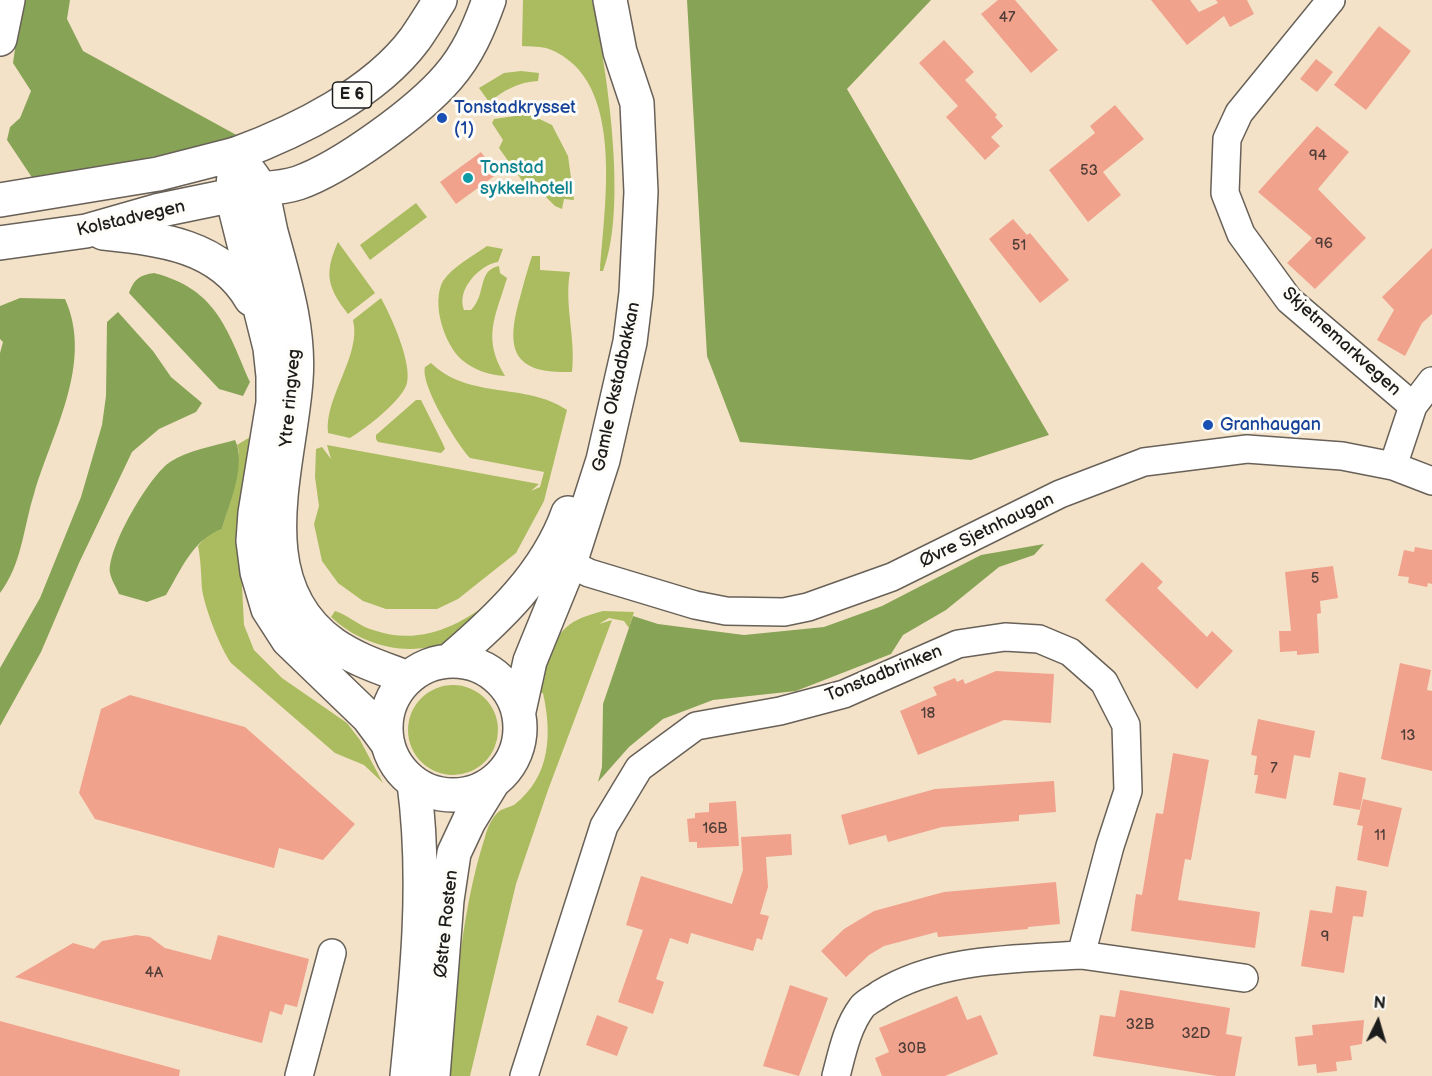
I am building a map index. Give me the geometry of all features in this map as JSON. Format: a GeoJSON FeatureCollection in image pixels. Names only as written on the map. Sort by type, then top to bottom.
{"type":"FeatureCollection","features":[{"type":"Feature","properties":{"kind":"main road"},"geometry":{"type":"LineString","coordinates":[[0,39],[8,0]]}},
{"type":"Feature","properties":{"kind":"main road","name":"E 6"},"geometry":{"type":"LineString","coordinates":[[236,154],[311,122],[345,101],[389,66],[414,40],[440,0]]}},
{"type":"Feature","properties":{"kind":"main road","name":"E 6"},"geometry":{"type":"LineString","coordinates":[[247,193],[297,184],[326,170],[393,126],[448,77],[475,38],[489,0]]}},
{"type":"Feature","properties":{"kind":"main road","name":"Gamle Okstadbakkan"},"geometry":{"type":"LineString","coordinates":[[519,711],[530,660],[559,558],[566,518],[586,455],[601,392],[616,301],[623,191],[617,104],[620,52],[610,0]]}},
{"type":"Feature","properties":{"kind":"main road"},"geometry":{"type":"LineString","coordinates":[[0,200],[158,174],[236,154]]}},
{"type":"Feature","properties":{"kind":"main road","name":"Ytre ringveg"},"geometry":{"type":"LineString","coordinates":[[236,154],[247,193],[294,321],[297,348],[295,398],[279,512],[283,569],[295,602],[316,631],[335,645],[368,663],[408,678]]}},
{"type":"Feature","properties":{"kind":"main road","name":"Ytre ringveg"},"geometry":{"type":"LineString","coordinates":[[247,193],[259,313],[270,348],[273,376],[273,403],[255,513],[253,541],[257,572],[268,609],[288,640],[368,717],[388,744]]}},
{"type":"Feature","properties":{"kind":"main road","name":"Kolstadvegen"},"geometry":{"type":"LineString","coordinates":[[0,243],[86,231],[156,212],[247,193]]}},
{"type":"Feature","properties":{"kind":"main road","name":"Ytre ringveg"},"geometry":{"type":"LineString","coordinates":[[86,231],[163,240],[206,255],[226,267],[246,290],[259,313]]}},
{"type":"Feature","properties":{"kind":"main road","name":"Gamle Okstadbakkan"},"geometry":{"type":"LineString","coordinates":[[450,660],[559,558]]}},
{"type":"Feature","properties":{"kind":"main road"},"geometry":{"type":"LineString","coordinates":[[450,660],[472,663],[493,674],[509,690],[519,711],[521,731],[517,751],[508,768],[493,782],[474,792],[454,795],[433,792],[414,783],[393,759],[386,726],[389,708],[396,692],[408,678],[427,666],[450,660]]}},
{"type":"Feature","properties":{"kind":"main road","name":"Østre Rosten"},"geometry":{"type":"LineString","coordinates":[[433,1076],[447,900],[454,853],[469,821],[493,782]]}},
{"type":"Feature","properties":{"kind":"main road","name":"Østre Rosten"},"geometry":{"type":"LineString","coordinates":[[407,1076],[419,949],[421,895],[422,847],[414,783]]}},
{"type":"Feature","properties":{"kind":"street","name":"Skjetnemarkvegen"},"geometry":{"type":"LineString","coordinates":[[1331,0],[1239,113],[1227,139],[1225,193],[1240,234],[1290,300],[1413,406]]}},
{"type":"Feature","properties":{"kind":"street"},"geometry":{"type":"LineString","coordinates":[[1393,466],[1413,406],[1432,381]]}},
{"type":"Feature","properties":{"kind":"street","name":"Øvre Sjetnhaugan"},"geometry":{"type":"LineString","coordinates":[[559,558],[599,576],[695,605],[726,611],[784,612],[808,607],[892,578],[1060,494],[1144,462],[1247,448],[1342,456],[1393,466],[1432,481]]}},
{"type":"Feature","properties":{"kind":"street","name":"Tonstadbrinken"},"geometry":{"type":"LineString","coordinates":[[524,1076],[604,826],[639,768],[696,726],[780,711],[844,694],[958,644],[1005,637],[1040,639],[1070,652],[1104,682],[1126,725],[1128,790],[1110,846],[1081,955]]}},
{"type":"Feature","properties":{"kind":"street"},"geometry":{"type":"LineString","coordinates":[[299,1076],[333,953]]}},
{"type":"Feature","properties":{"kind":"street"},"geometry":{"type":"LineString","coordinates":[[836,1076],[846,1038],[863,1006],[889,989],[923,973],[1003,960],[1081,955],[1244,978]]}},
{"type":"Feature","properties":{"kind":"green space"},"geometry":{"type":"Polygon","coordinates":[[[22,0],[70,0],[67,19],[83,51],[242,138],[53,178],[33,179],[7,140],[10,127],[20,118],[31,91],[13,63],[22,0]]]}},
{"type":"Feature","properties":{"kind":"green space"},"geometry":{"type":"Polygon","coordinates":[[[523,0],[592,0],[609,99],[614,175],[614,212],[610,244],[603,271],[600,271],[606,181],[605,147],[600,116],[590,87],[574,65],[549,49],[522,46],[523,0]]]}},
{"type":"Feature","properties":{"kind":"green space"},"geometry":{"type":"Polygon","coordinates":[[[687,0],[931,0],[847,89],[1049,435],[971,460],[740,442],[707,356],[687,0]]]}},
{"type":"Feature","properties":{"kind":"green space"},"geometry":{"type":"Polygon","coordinates":[[[521,71],[539,73],[538,81],[512,87],[489,102],[479,88],[504,73],[521,71]]]}},
{"type":"Feature","properties":{"kind":"green space"},"geometry":{"type":"Polygon","coordinates":[[[529,114],[552,125],[568,156],[574,200],[564,199],[562,209],[523,182],[499,148],[503,140],[492,123],[494,119],[529,114]]]}},
{"type":"Feature","properties":{"kind":"green space"},"geometry":{"type":"Polygon","coordinates":[[[416,203],[427,217],[370,260],[360,245],[416,203]]]}},
{"type":"Feature","properties":{"kind":"green space"},"geometry":{"type":"Polygon","coordinates":[[[338,242],[375,293],[348,314],[336,296],[330,280],[329,271],[338,242]]]}},
{"type":"Feature","properties":{"kind":"green space"},"geometry":{"type":"Polygon","coordinates":[[[487,246],[503,249],[498,262],[477,273],[466,287],[462,302],[464,310],[471,310],[476,304],[488,272],[499,266],[500,273],[507,278],[495,317],[492,339],[498,363],[505,376],[482,371],[462,360],[445,334],[439,311],[438,300],[443,281],[457,266],[487,246]]]}},
{"type":"Feature","properties":{"kind":"green space"},"geometry":{"type":"Polygon","coordinates":[[[532,256],[540,256],[540,270],[570,272],[568,297],[573,347],[572,372],[553,372],[526,364],[519,356],[515,346],[513,334],[515,319],[532,256]]]}},
{"type":"Feature","properties":{"kind":"green space"},"geometry":{"type":"Polygon","coordinates":[[[154,273],[192,289],[217,314],[250,382],[243,396],[219,389],[129,293],[138,278],[154,273]]]}},
{"type":"Feature","properties":{"kind":"green space"},"geometry":{"type":"Polygon","coordinates":[[[20,298],[65,299],[73,323],[75,348],[73,372],[67,397],[34,494],[18,558],[0,593],[0,353],[3,342],[0,339],[0,306],[20,298]]]}},
{"type":"Feature","properties":{"kind":"green space"},"geometry":{"type":"Polygon","coordinates":[[[381,298],[404,352],[408,374],[407,383],[399,398],[391,406],[350,438],[328,433],[331,405],[352,347],[353,320],[381,298]]]}},
{"type":"Feature","properties":{"kind":"green space"},"geometry":{"type":"Polygon","coordinates":[[[118,312],[153,351],[171,377],[202,403],[196,412],[159,429],[132,452],[79,563],[41,652],[0,726],[0,668],[40,598],[81,497],[102,425],[106,396],[107,322],[118,312]]]}},
{"type":"Feature","properties":{"kind":"green space"},"geometry":{"type":"Polygon","coordinates":[[[431,363],[446,374],[463,382],[534,396],[551,401],[567,410],[544,501],[516,553],[458,599],[437,609],[386,609],[363,601],[338,583],[322,561],[314,524],[319,506],[315,477],[316,449],[322,447],[331,459],[327,445],[539,484],[531,491],[540,487],[544,472],[470,458],[449,428],[428,387],[425,367],[431,363]]]}},
{"type":"Feature","properties":{"kind":"green space"},"geometry":{"type":"Polygon","coordinates":[[[416,400],[421,400],[443,444],[445,449],[441,453],[378,442],[376,439],[376,435],[416,400]]]}},
{"type":"Feature","properties":{"kind":"green space"},"geometry":{"type":"Polygon","coordinates":[[[255,434],[240,547],[244,625],[254,650],[282,678],[347,723],[360,740],[383,783],[364,765],[335,753],[231,663],[222,648],[210,617],[202,589],[198,546],[209,533],[222,529],[239,462],[237,445],[255,434]]]}},
{"type":"Feature","properties":{"kind":"green space"},"geometry":{"type":"Polygon","coordinates":[[[235,440],[238,450],[238,472],[222,529],[203,540],[195,548],[166,595],[147,602],[119,594],[110,573],[115,547],[131,513],[152,481],[170,462],[185,454],[235,440]]]}},
{"type":"Feature","properties":{"kind":"green space"},"geometry":{"type":"Polygon","coordinates":[[[1044,544],[1034,555],[999,567],[946,610],[903,635],[891,654],[796,691],[713,700],[663,719],[629,747],[598,782],[602,767],[603,704],[633,616],[658,624],[744,635],[824,627],[882,606],[981,555],[1044,544]]]}},
{"type":"Feature","properties":{"kind":"green space"},"geometry":{"type":"Polygon","coordinates":[[[494,599],[460,635],[439,645],[423,648],[406,649],[373,643],[358,636],[331,617],[335,611],[373,630],[406,636],[422,635],[466,618],[494,599]]]}},
{"type":"Feature","properties":{"kind":"green space"},"geometry":{"type":"Polygon","coordinates":[[[603,611],[634,612],[629,628],[624,621],[609,618],[599,624],[612,620],[548,790],[516,884],[470,1076],[449,1076],[465,925],[470,895],[486,833],[498,812],[514,805],[526,794],[542,768],[548,739],[546,708],[543,693],[540,693],[540,684],[551,650],[561,633],[573,622],[603,611]]]}},
{"type":"Feature","properties":{"kind":"green space"},"geometry":{"type":"Polygon","coordinates":[[[444,685],[462,685],[478,692],[491,705],[498,721],[498,739],[491,755],[478,768],[462,775],[444,775],[428,768],[415,755],[408,739],[408,721],[415,705],[428,692],[444,685]]]}},
{"type":"Feature","properties":{"kind":"building"},"geometry":{"type":"Polygon","coordinates":[[[998,0],[1015,0],[1058,50],[1031,73],[981,14],[998,0]]]}},
{"type":"Feature","properties":{"kind":"building"},"geometry":{"type":"Polygon","coordinates":[[[1151,0],[1190,0],[1199,12],[1218,3],[1216,0],[1247,0],[1254,14],[1230,27],[1224,16],[1187,45],[1151,0]]]}},
{"type":"Feature","properties":{"kind":"building"},"geometry":{"type":"Polygon","coordinates":[[[1379,26],[1411,51],[1366,110],[1334,85],[1379,26]]]}},
{"type":"Feature","properties":{"kind":"building"},"geometry":{"type":"Polygon","coordinates":[[[944,40],[974,72],[965,80],[997,115],[995,117],[1003,126],[991,137],[1000,146],[985,160],[946,117],[958,106],[919,63],[944,40]]]}},
{"type":"Feature","properties":{"kind":"building"},"geometry":{"type":"Polygon","coordinates":[[[1316,59],[1333,72],[1317,92],[1300,79],[1316,59]]]}},
{"type":"Feature","properties":{"kind":"building"},"geometry":{"type":"Polygon","coordinates":[[[1115,105],[1144,139],[1103,172],[1121,195],[1088,222],[1049,170],[1095,133],[1090,126],[1115,105]]]}},
{"type":"Feature","properties":{"kind":"building"},"geometry":{"type":"Polygon","coordinates":[[[1317,126],[1349,152],[1318,189],[1366,238],[1315,289],[1287,263],[1312,238],[1258,192],[1317,126]]]}},
{"type":"Feature","properties":{"kind":"building","name":"Tonstad sykkelhotell"},"geometry":{"type":"Polygon","coordinates":[[[481,152],[497,174],[456,204],[440,182],[481,152]]]}},
{"type":"Feature","properties":{"kind":"building"},"geometry":{"type":"Polygon","coordinates":[[[1013,219],[1027,235],[1030,233],[1069,280],[1040,303],[989,239],[1013,219]]]}},
{"type":"Feature","properties":{"kind":"building"},"geometry":{"type":"Polygon","coordinates":[[[1432,248],[1432,314],[1422,323],[1405,356],[1377,340],[1394,310],[1382,297],[1432,248]]]}},
{"type":"Feature","properties":{"kind":"building"},"geometry":{"type":"Polygon","coordinates":[[[1415,547],[1432,550],[1432,584],[1428,583],[1427,587],[1408,583],[1409,577],[1398,576],[1404,550],[1414,552],[1415,547]]]}},
{"type":"Feature","properties":{"kind":"building"},"geometry":{"type":"Polygon","coordinates":[[[1142,562],[1163,582],[1157,588],[1207,637],[1212,631],[1233,651],[1197,689],[1105,600],[1142,562]]]}},
{"type":"Feature","properties":{"kind":"building"},"geometry":{"type":"Polygon","coordinates":[[[1333,566],[1338,598],[1320,601],[1321,613],[1317,614],[1319,653],[1297,655],[1297,651],[1280,652],[1279,631],[1291,631],[1285,572],[1333,566]]]}},
{"type":"Feature","properties":{"kind":"building"},"geometry":{"type":"Polygon","coordinates":[[[1400,663],[1431,670],[1427,690],[1432,691],[1432,771],[1381,759],[1400,663]]]}},
{"type":"Feature","properties":{"kind":"building"},"geometry":{"type":"Polygon","coordinates":[[[996,671],[1054,674],[1051,723],[1004,720],[918,755],[900,711],[937,695],[933,687],[955,678],[957,682],[963,679],[965,684],[996,671]]]}},
{"type":"Feature","properties":{"kind":"building"},"geometry":{"type":"Polygon","coordinates":[[[130,695],[245,727],[355,824],[323,860],[279,848],[274,868],[95,819],[79,793],[101,709],[130,695]]]}},
{"type":"Feature","properties":{"kind":"building"},"geometry":{"type":"Polygon","coordinates":[[[1258,719],[1315,731],[1310,758],[1294,755],[1286,799],[1255,793],[1258,775],[1254,775],[1257,756],[1251,755],[1258,719]]]}},
{"type":"Feature","properties":{"kind":"building"},"geometry":{"type":"Polygon","coordinates":[[[1173,753],[1209,760],[1191,860],[1185,859],[1178,900],[1260,912],[1255,948],[1131,931],[1136,894],[1142,895],[1156,813],[1163,814],[1173,753]]]}},
{"type":"Feature","properties":{"kind":"building"},"geometry":{"type":"Polygon","coordinates":[[[1339,772],[1366,778],[1360,810],[1333,805],[1339,772]]]}},
{"type":"Feature","properties":{"kind":"building"},"geometry":{"type":"Polygon","coordinates":[[[1054,781],[1056,812],[1019,815],[1019,821],[942,827],[888,842],[886,835],[849,845],[841,815],[935,789],[1054,781]]]}},
{"type":"Feature","properties":{"kind":"building"},"geometry":{"type":"Polygon","coordinates":[[[1363,799],[1402,808],[1388,867],[1357,860],[1363,826],[1357,825],[1363,799]]]}},
{"type":"Feature","properties":{"kind":"building"},"geometry":{"type":"Polygon","coordinates":[[[736,801],[739,846],[697,848],[697,842],[689,842],[687,819],[695,818],[695,813],[709,812],[709,803],[736,801]]]}},
{"type":"Feature","properties":{"kind":"building"},"geometry":{"type":"Polygon","coordinates":[[[791,834],[792,855],[766,857],[768,887],[760,914],[769,916],[762,940],[757,938],[753,951],[691,933],[688,944],[670,938],[656,979],[664,982],[653,1014],[618,1002],[643,930],[626,925],[641,876],[732,904],[743,870],[741,837],[791,834]]]}},
{"type":"Feature","properties":{"kind":"building"},"geometry":{"type":"Polygon","coordinates":[[[1056,882],[1060,924],[938,937],[937,932],[884,946],[869,955],[846,977],[821,951],[844,929],[874,911],[944,892],[1056,882]]]}},
{"type":"Feature","properties":{"kind":"building"},"geometry":{"type":"Polygon","coordinates":[[[1336,886],[1367,891],[1363,917],[1353,916],[1344,973],[1301,966],[1310,910],[1332,913],[1336,886]]]}},
{"type":"Feature","properties":{"kind":"building"},"geometry":{"type":"Polygon","coordinates":[[[136,935],[150,937],[165,948],[211,960],[218,935],[309,959],[297,1007],[285,1004],[282,1015],[270,1011],[262,1043],[15,977],[73,943],[94,949],[102,941],[136,935]]]}},
{"type":"Feature","properties":{"kind":"building"},"geometry":{"type":"Polygon","coordinates":[[[790,985],[828,998],[799,1076],[763,1066],[790,985]]]}},
{"type":"Feature","properties":{"kind":"building"},"geometry":{"type":"Polygon","coordinates":[[[1120,990],[1230,1008],[1226,1034],[1242,1037],[1235,1076],[1217,1076],[1093,1056],[1100,1015],[1115,1017],[1120,990]]]}},
{"type":"Feature","properties":{"kind":"building"},"geometry":{"type":"Polygon","coordinates":[[[957,996],[967,1020],[981,1015],[998,1054],[945,1076],[882,1076],[875,1058],[889,1052],[879,1028],[957,996]]]}},
{"type":"Feature","properties":{"kind":"building"},"geometry":{"type":"Polygon","coordinates":[[[597,1015],[628,1027],[617,1056],[586,1045],[597,1015]]]}},
{"type":"Feature","properties":{"kind":"building"},"geometry":{"type":"Polygon","coordinates":[[[1364,1020],[1362,1044],[1350,1046],[1352,1060],[1336,1062],[1337,1071],[1317,1073],[1316,1064],[1298,1066],[1295,1037],[1313,1035],[1312,1025],[1364,1020]]]}},
{"type":"Feature","properties":{"kind":"building"},"geometry":{"type":"Polygon","coordinates":[[[0,1021],[180,1070],[179,1076],[0,1076],[0,1021]]]}},
{"type":"Feature","properties":{"kind":"place","name":"Tonstadkrysset (1)"},"geometry":{"type":"Point","coordinates":[442,118]}},
{"type":"Feature","properties":{"kind":"place","name":"Tonstad sykkelhotell"},"geometry":{"type":"Point","coordinates":[468,178]}},
{"type":"Feature","properties":{"kind":"place","name":"Granhaugan"},"geometry":{"type":"Point","coordinates":[1208,425]}}]}
